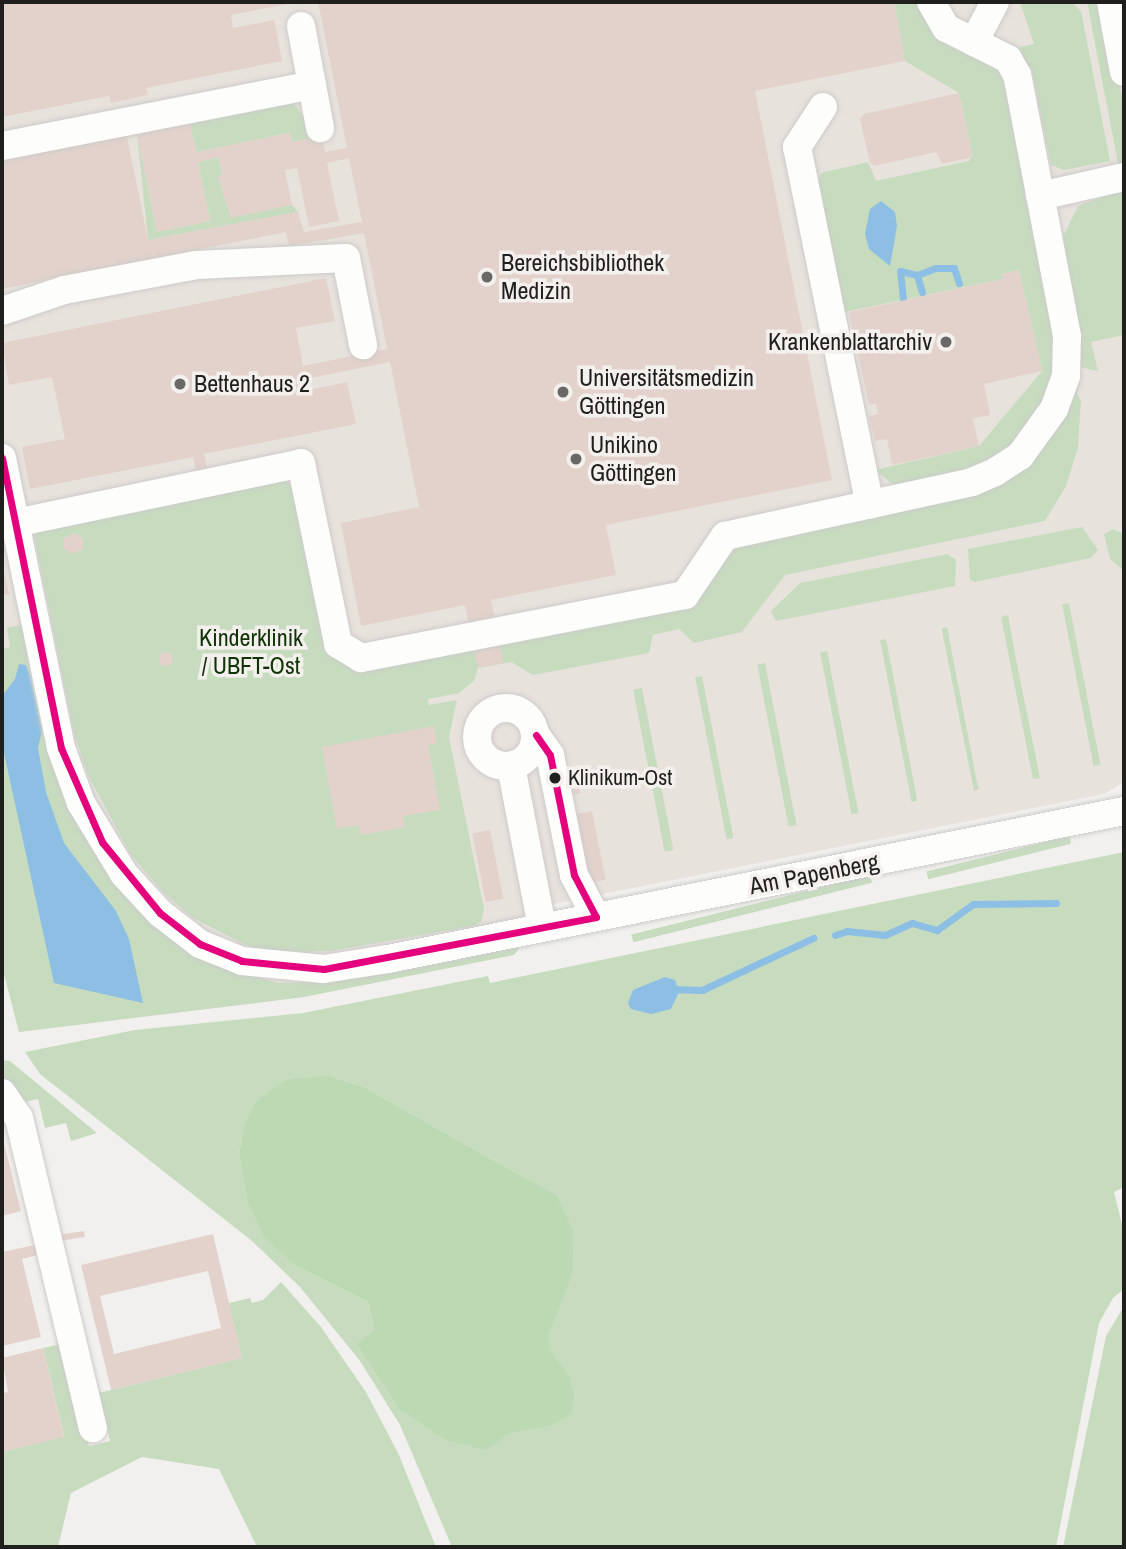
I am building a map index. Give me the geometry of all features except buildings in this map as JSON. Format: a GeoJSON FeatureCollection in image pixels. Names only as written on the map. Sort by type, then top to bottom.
{"type":"FeatureCollection","features":[{"type":"Feature","properties":{"kind":"street"},"geometry":{"type":"LineString","coordinates":[[15,523],[301,463],[338,644],[361,659],[685,595],[724,536],[972,482],[995,472],[1020,456],[1054,409],[1066,376],[1067,336],[1017,75],[1008,59],[939,21],[932,2]]}},
{"type":"Feature","properties":{"kind":"street"},"geometry":{"type":"LineString","coordinates":[[974,42],[995,2]]}},
{"type":"Feature","properties":{"kind":"street"},"geometry":{"type":"LineString","coordinates":[[1111,2],[1124,72]]}},
{"type":"Feature","properties":{"kind":"street"},"geometry":{"type":"LineString","coordinates":[[301,26],[320,128]]}},
{"type":"Feature","properties":{"kind":"street"},"geometry":{"type":"LineString","coordinates":[[2,146],[312,85]]}},
{"type":"Feature","properties":{"kind":"street"},"geometry":{"type":"LineString","coordinates":[[823,107],[797,147],[870,505]]}},
{"type":"Feature","properties":{"kind":"street"},"geometry":{"type":"LineString","coordinates":[[1040,196],[1124,177]]}},
{"type":"Feature","properties":{"kind":"street"},"geometry":{"type":"LineString","coordinates":[[2,311],[64,290],[196,265],[346,258],[363,345]]}},
{"type":"Feature","properties":{"kind":"street","name":"Am Papenberg"},"geometry":{"type":"LineString","coordinates":[[2,458],[61,748],[81,803],[124,874],[160,913],[200,944],[242,961],[281,968],[341,967],[1124,811]]}},
{"type":"Feature","properties":{"kind":"street"},"geometry":{"type":"LineString","coordinates":[[536,735],[528,757],[510,766],[495,764],[481,751],[477,733],[485,717],[498,708],[514,708],[529,718],[536,735],[550,755],[574,875],[596,917]]}},
{"type":"Feature","properties":{"kind":"street"},"geometry":{"type":"LineString","coordinates":[[510,766],[542,927]]}},
{"type":"Feature","properties":{"kind":"street"},"geometry":{"type":"LineString","coordinates":[[2,1093],[19,1118],[93,1428]]}},
{"type":"Feature","properties":{"kind":"shaded area","name":"Universitätsmedizin Göttingen"},"geometry":{"type":"Polygon","coordinates":[[[2,2],[1124,2],[1124,782],[1104,794],[553,904],[514,955],[304,997],[19,1032],[2,966],[2,2]]]}},
{"type":"Feature","properties":{"kind":"green space"},"geometry":{"type":"Polygon","coordinates":[[[923,2],[1002,69],[1055,322],[1057,371],[1041,416],[994,463],[896,487],[875,470],[979,446],[1042,371],[1019,270],[1002,274],[1003,279],[840,313],[816,188],[821,173],[868,162],[876,181],[969,161],[972,154],[959,93],[905,61],[894,3],[923,2]]]}},
{"type":"Feature","properties":{"kind":"green space"},"geometry":{"type":"Polygon","coordinates":[[[1020,2],[1072,2],[1081,11],[1110,161],[1064,170],[1051,165],[1031,67],[1024,69],[1019,47],[1034,44],[1020,2]]]}},
{"type":"Feature","properties":{"kind":"green space"},"geometry":{"type":"Polygon","coordinates":[[[1087,2],[1102,2],[1124,107],[1124,167],[1119,168],[1087,2]]]}},
{"type":"Feature","properties":{"kind":"green space"},"geometry":{"type":"Polygon","coordinates":[[[293,103],[305,117],[309,139],[292,142],[289,133],[196,152],[190,123],[293,103]]]}},
{"type":"Feature","properties":{"kind":"green space"},"geometry":{"type":"Polygon","coordinates":[[[137,133],[157,232],[210,221],[198,162],[219,157],[222,175],[218,177],[231,217],[292,205],[298,212],[148,240],[137,133]]]}},
{"type":"Feature","properties":{"kind":"green space"},"geometry":{"type":"Polygon","coordinates":[[[1124,189],[1124,335],[1091,342],[1098,371],[1079,367],[1061,241],[1078,206],[1124,189]]]}},
{"type":"Feature","properties":{"kind":"green space","name":"Kinderklinik / UBFT-Ost"},"geometry":{"type":"Polygon","coordinates":[[[1074,387],[1081,401],[1078,448],[1066,486],[1045,521],[785,575],[742,632],[694,643],[679,629],[653,635],[649,653],[533,675],[511,662],[478,668],[474,681],[459,693],[428,699],[429,705],[457,700],[449,737],[484,909],[481,922],[473,926],[331,951],[278,952],[248,946],[193,918],[164,893],[131,855],[88,775],[74,733],[34,535],[52,521],[277,476],[298,490],[328,640],[369,665],[695,602],[735,545],[978,494],[1074,387]]]}},
{"type":"Feature","properties":{"kind":"green space"},"geometry":{"type":"Polygon","coordinates":[[[1082,527],[1098,550],[1091,558],[975,582],[970,580],[968,549],[1082,527]]]}},
{"type":"Feature","properties":{"kind":"green space"},"geometry":{"type":"Polygon","coordinates":[[[1113,529],[1124,534],[1124,571],[1110,559],[1104,534],[1113,529]]]}},
{"type":"Feature","properties":{"kind":"green space"},"geometry":{"type":"Polygon","coordinates":[[[948,554],[956,560],[955,586],[776,621],[771,611],[800,583],[948,554]]]}},
{"type":"Feature","properties":{"kind":"green space"},"geometry":{"type":"Polygon","coordinates":[[[1069,603],[1100,765],[1094,766],[1062,604],[1069,603]]]}},
{"type":"Feature","properties":{"kind":"green space"},"geometry":{"type":"Polygon","coordinates":[[[1008,615],[1040,778],[1033,779],[1001,617],[1008,615]]]}},
{"type":"Feature","properties":{"kind":"green space"},"geometry":{"type":"Polygon","coordinates":[[[24,624],[69,801],[234,971],[278,983],[310,982],[517,946],[518,950],[514,955],[304,997],[19,1032],[2,966],[2,649],[10,647],[7,628],[24,624]]]}},
{"type":"Feature","properties":{"kind":"green space"},"geometry":{"type":"Polygon","coordinates":[[[947,627],[979,789],[974,791],[943,636],[942,628],[947,627]]]}},
{"type":"Feature","properties":{"kind":"green space"},"geometry":{"type":"Polygon","coordinates":[[[886,639],[917,801],[912,802],[880,640],[886,639]]]}},
{"type":"Feature","properties":{"kind":"green space"},"geometry":{"type":"Polygon","coordinates":[[[827,651],[858,813],[852,814],[820,652],[827,651]]]}},
{"type":"Feature","properties":{"kind":"green space"},"geometry":{"type":"Polygon","coordinates":[[[765,663],[796,825],[789,826],[757,665],[765,663]]]}},
{"type":"Feature","properties":{"kind":"green space"},"geometry":{"type":"Polygon","coordinates":[[[702,676],[733,838],[727,839],[695,677],[702,676]]]}},
{"type":"Feature","properties":{"kind":"green space"},"geometry":{"type":"Polygon","coordinates":[[[642,688],[673,850],[665,852],[633,690],[642,688]]]}},
{"type":"Feature","properties":{"kind":"green space"},"geometry":{"type":"Polygon","coordinates":[[[1069,836],[1071,844],[928,879],[926,872],[1069,836]]]}},
{"type":"Feature","properties":{"kind":"green space"},"geometry":{"type":"Polygon","coordinates":[[[1124,852],[1124,1187],[1114,1192],[1124,1233],[1124,1289],[1113,1298],[1099,1323],[1056,1547],[452,1547],[400,1425],[360,1361],[300,1287],[252,1241],[40,1074],[25,1052],[135,1030],[303,1013],[488,976],[490,983],[1124,852]],[[329,1076],[243,1129],[239,1155],[247,1200],[296,1266],[368,1302],[374,1330],[486,1450],[502,1437],[527,1179],[364,1087],[329,1076]]]}},
{"type":"Feature","properties":{"kind":"green space"},"geometry":{"type":"Polygon","coordinates":[[[870,875],[872,883],[633,942],[631,935],[870,875]]]}},
{"type":"Feature","properties":{"kind":"green space"},"geometry":{"type":"Polygon","coordinates":[[[2,1060],[10,1061],[97,1133],[71,1141],[66,1123],[45,1128],[38,1099],[21,1103],[2,1078],[2,1060]]]}},
{"type":"Feature","properties":{"kind":"green space"},"geometry":{"type":"Polygon","coordinates":[[[329,1076],[364,1087],[557,1196],[573,1231],[572,1274],[548,1336],[552,1354],[568,1374],[574,1394],[572,1413],[553,1425],[510,1433],[486,1450],[445,1440],[400,1409],[357,1344],[374,1330],[368,1302],[296,1266],[264,1237],[247,1200],[239,1155],[243,1129],[256,1102],[285,1080],[329,1076]]]}},
{"type":"Feature","properties":{"kind":"green space"},"geometry":{"type":"Polygon","coordinates":[[[281,1282],[321,1327],[366,1392],[399,1455],[436,1547],[257,1547],[219,1469],[142,1457],[71,1493],[58,1547],[3,1547],[2,1452],[64,1436],[43,1348],[65,1343],[89,1446],[110,1441],[99,1393],[241,1358],[229,1303],[250,1298],[252,1303],[263,1300],[281,1282]]]}},
{"type":"Feature","properties":{"kind":"green space"},"geometry":{"type":"Polygon","coordinates":[[[1124,1306],[1124,1547],[1063,1547],[1106,1336],[1124,1306]]]}},
{"type":"Feature","properties":{"kind":"water"},"geometry":{"type":"Polygon","coordinates":[[[881,201],[895,212],[897,226],[890,266],[869,249],[865,234],[870,209],[881,201]]]}},
{"type":"Feature","properties":{"kind":"water"},"geometry":{"type":"Polygon","coordinates":[[[19,664],[26,665],[30,676],[42,731],[38,748],[46,792],[64,843],[116,911],[129,939],[143,1003],[54,983],[2,744],[2,696],[15,679],[19,664]]]}},
{"type":"Feature","properties":{"kind":"water"},"geometry":{"type":"Polygon","coordinates":[[[665,977],[675,980],[679,992],[671,1009],[651,1014],[631,1009],[628,1003],[633,990],[665,977]]]}},
{"type":"Feature","properties":{"kind":"waterway"},"geometry":{"type":"LineString","coordinates":[[903,299],[900,271],[917,275],[935,268],[954,268],[959,283]]}},
{"type":"Feature","properties":{"kind":"waterway"},"geometry":{"type":"LineString","coordinates":[[917,275],[922,292]]}},
{"type":"Feature","properties":{"kind":"waterway"},"geometry":{"type":"LineString","coordinates":[[835,935],[847,931],[885,935],[912,923],[937,930],[973,904],[1056,903]]}},
{"type":"Feature","properties":{"kind":"waterway"},"geometry":{"type":"LineString","coordinates":[[670,989],[702,990],[813,938]]}},
{"type":"Feature","properties":{"kind":"transit line"},"geometry":{"type":"LineString","coordinates":[[2,458],[61,748],[102,842],[160,913],[200,944],[242,961],[324,969],[596,917]]}},
{"type":"Feature","properties":{"kind":"transit line"},"geometry":{"type":"LineString","coordinates":[[536,735],[550,755],[574,875],[596,917]]}},
{"type":"Feature","properties":{"kind":"place","name":"Bereichsbibliothek Medizin"},"geometry":{"type":"Point","coordinates":[487,277]}},
{"type":"Feature","properties":{"kind":"place","name":"Krankenblattarchiv"},"geometry":{"type":"Point","coordinates":[946,342]}},
{"type":"Feature","properties":{"kind":"place","name":"Bettenhaus 2"},"geometry":{"type":"Point","coordinates":[180,384]}},
{"type":"Feature","properties":{"kind":"place","name":"Universitätsmedizin Göttingen"},"geometry":{"type":"Point","coordinates":[563,392]}},
{"type":"Feature","properties":{"kind":"place","name":"Unikino Göttingen"},"geometry":{"type":"Point","coordinates":[576,459]}},
{"type":"Feature","properties":{"kind":"place","name":"Klinikum-Ost"},"geometry":{"type":"Point","coordinates":[555,778]}}]}
